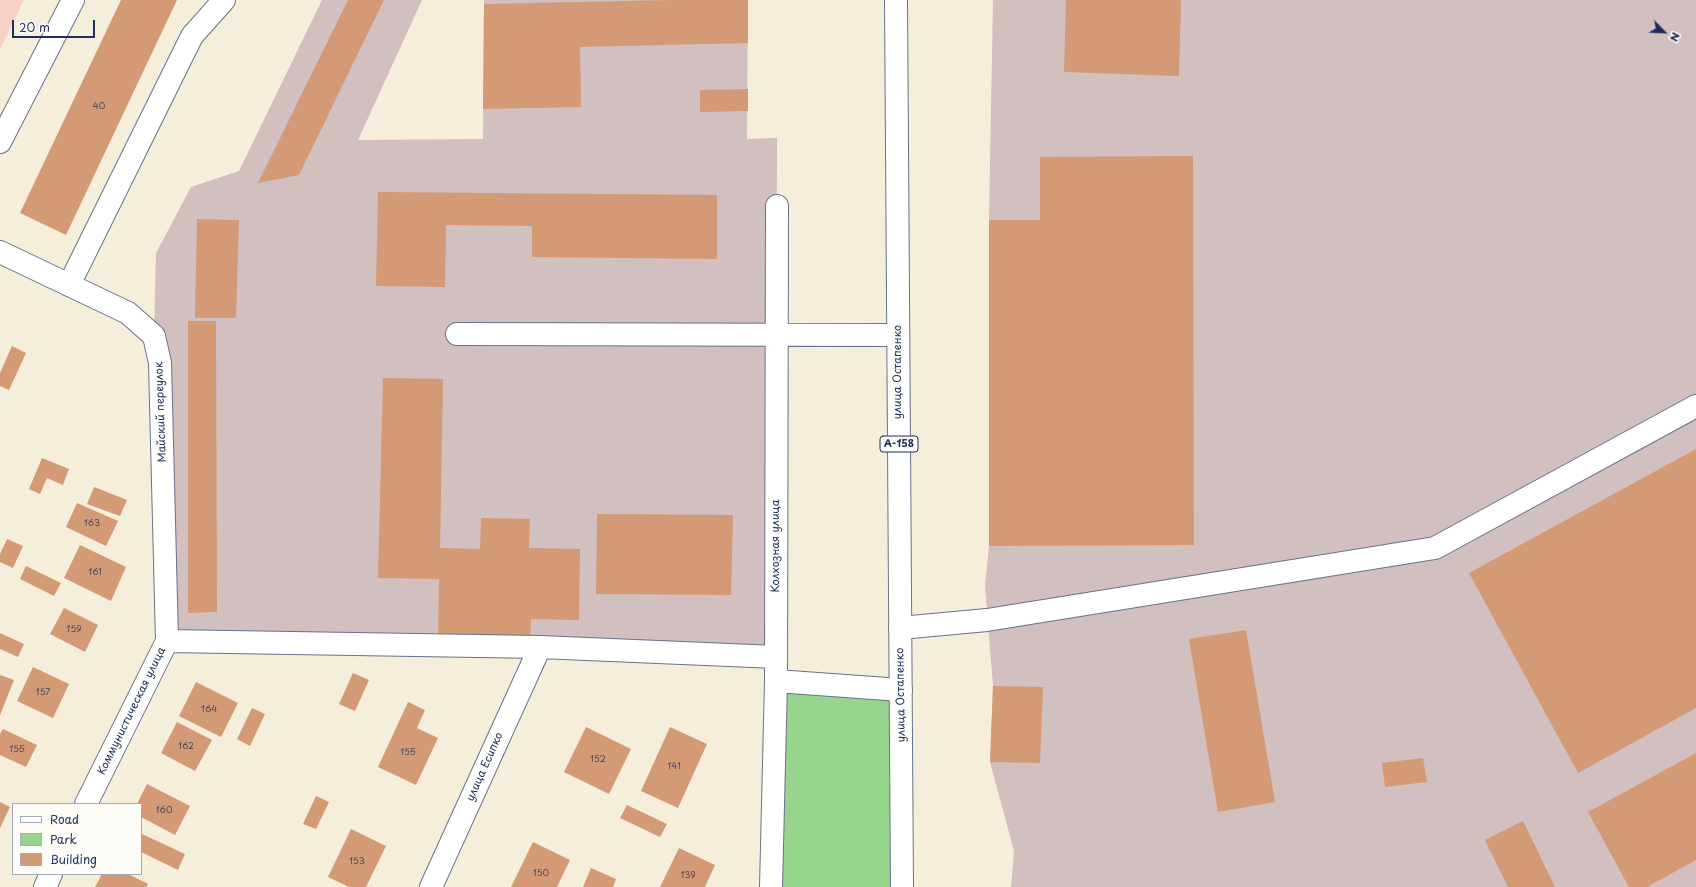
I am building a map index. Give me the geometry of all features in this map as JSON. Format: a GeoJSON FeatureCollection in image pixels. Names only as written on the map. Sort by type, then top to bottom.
{"type":"FeatureCollection","features":[{"type":"Feature","properties":{"kind":"street"},"geometry":{"type":"LineString","coordinates":[[0,142],[73,0]]}},
{"type":"Feature","properties":{"kind":"street"},"geometry":{"type":"LineString","coordinates":[[69,285],[192,36],[224,0]]}},
{"type":"Feature","properties":{"kind":"street","name":"улица Остапенко"},"geometry":{"type":"LineString","coordinates":[[896,0],[902,887]]}},
{"type":"Feature","properties":{"kind":"street","name":"Колхозная улица"},"geometry":{"type":"LineString","coordinates":[[771,887],[776,681],[777,206]]}},
{"type":"Feature","properties":{"kind":"street","name":"Майский переулок"},"geometry":{"type":"LineString","coordinates":[[0,252],[128,313],[154,336],[160,363],[167,641]]}},
{"type":"Feature","properties":{"kind":"street"},"geometry":{"type":"LineString","coordinates":[[457,334],[898,335]]}},
{"type":"Feature","properties":{"kind":"street"},"geometry":{"type":"LineString","coordinates":[[900,628],[987,620],[1435,548],[1696,406]]}},
{"type":"Feature","properties":{"kind":"street","name":"Коммунистическая улица"},"geometry":{"type":"LineString","coordinates":[[86,803],[167,641],[540,647],[776,657]]}},
{"type":"Feature","properties":{"kind":"street","name":"улица Есипко"},"geometry":{"type":"LineString","coordinates":[[431,887],[540,647]]}},
{"type":"Feature","properties":{"kind":"street"},"geometry":{"type":"LineString","coordinates":[[776,681],[901,690]]}},
{"type":"Feature","properties":{"kind":"street"},"geometry":{"type":"LineString","coordinates":[[45,887],[51,875]]}},
{"type":"Feature","properties":{"kind":"shaded area"},"geometry":{"type":"Polygon","coordinates":[[[0,0],[24,0],[0,49],[0,0]]]}},
{"type":"Feature","properties":{"kind":"shaded area"},"geometry":{"type":"Polygon","coordinates":[[[322,0],[422,0],[358,140],[483,139],[484,0],[748,0],[747,139],[777,138],[776,657],[167,641],[154,336],[156,253],[191,187],[239,171],[322,0]]]}},
{"type":"Feature","properties":{"kind":"shaded area"},"geometry":{"type":"Polygon","coordinates":[[[993,0],[1696,0],[1696,887],[1011,887],[1014,851],[990,762],[993,686],[985,586],[989,546],[989,220],[993,0]]]}},
{"type":"Feature","properties":{"kind":"green space"},"geometry":{"type":"Polygon","coordinates":[[[776,681],[901,690],[902,887],[771,887],[776,681]]]}},
{"type":"Feature","properties":{"kind":"building"},"geometry":{"type":"Polygon","coordinates":[[[121,0],[177,0],[66,235],[20,213],[121,0]]]}},
{"type":"Feature","properties":{"kind":"building"},"geometry":{"type":"Polygon","coordinates":[[[348,0],[384,0],[299,175],[258,183],[348,0]]]}},
{"type":"Feature","properties":{"kind":"building"},"geometry":{"type":"Polygon","coordinates":[[[748,0],[748,43],[580,47],[581,107],[483,109],[484,4],[748,0]]]}},
{"type":"Feature","properties":{"kind":"building"},"geometry":{"type":"Polygon","coordinates":[[[1066,0],[1181,0],[1179,76],[1064,72],[1066,0]]]}},
{"type":"Feature","properties":{"kind":"building"},"geometry":{"type":"Polygon","coordinates":[[[748,89],[748,111],[700,112],[700,90],[748,89]]]}},
{"type":"Feature","properties":{"kind":"building"},"geometry":{"type":"Polygon","coordinates":[[[1193,156],[1194,545],[989,546],[989,220],[1040,220],[1040,157],[1193,156]]]}},
{"type":"Feature","properties":{"kind":"building"},"geometry":{"type":"Polygon","coordinates":[[[378,192],[717,195],[717,259],[532,257],[532,226],[446,225],[445,287],[376,286],[378,192]]]}},
{"type":"Feature","properties":{"kind":"building"},"geometry":{"type":"Polygon","coordinates":[[[197,219],[239,220],[236,318],[195,318],[197,219]]]}},
{"type":"Feature","properties":{"kind":"building"},"geometry":{"type":"Polygon","coordinates":[[[188,321],[216,321],[217,612],[188,613],[188,321]]]}},
{"type":"Feature","properties":{"kind":"building"},"geometry":{"type":"Polygon","coordinates":[[[12,346],[26,353],[9,390],[0,386],[0,373],[12,346]]]}},
{"type":"Feature","properties":{"kind":"building"},"geometry":{"type":"Polygon","coordinates":[[[383,378],[443,379],[440,548],[480,549],[481,518],[530,519],[529,548],[580,549],[579,620],[531,619],[530,637],[438,635],[439,579],[378,578],[383,378]]]}},
{"type":"Feature","properties":{"kind":"building"},"geometry":{"type":"Polygon","coordinates":[[[1696,449],[1696,708],[1578,773],[1469,573],[1696,449]]]}},
{"type":"Feature","properties":{"kind":"building"},"geometry":{"type":"Polygon","coordinates":[[[42,458],[69,469],[63,485],[47,478],[40,494],[29,489],[42,458]]]}},
{"type":"Feature","properties":{"kind":"building"},"geometry":{"type":"Polygon","coordinates":[[[94,487],[127,500],[120,516],[87,504],[94,487]]]}},
{"type":"Feature","properties":{"kind":"building"},"geometry":{"type":"Polygon","coordinates":[[[77,503],[118,521],[106,546],[66,527],[77,503]]]}},
{"type":"Feature","properties":{"kind":"building"},"geometry":{"type":"Polygon","coordinates":[[[597,514],[733,515],[731,595],[596,594],[597,514]]]}},
{"type":"Feature","properties":{"kind":"building"},"geometry":{"type":"Polygon","coordinates":[[[7,539],[23,546],[13,568],[0,562],[0,554],[7,539]]]}},
{"type":"Feature","properties":{"kind":"building"},"geometry":{"type":"Polygon","coordinates":[[[80,545],[126,567],[111,601],[64,578],[80,545]]]}},
{"type":"Feature","properties":{"kind":"building"},"geometry":{"type":"Polygon","coordinates":[[[26,566],[61,583],[54,596],[20,579],[26,566]]]}},
{"type":"Feature","properties":{"kind":"building"},"geometry":{"type":"Polygon","coordinates":[[[64,608],[98,625],[85,652],[50,634],[64,608]]]}},
{"type":"Feature","properties":{"kind":"building"},"geometry":{"type":"Polygon","coordinates":[[[1246,630],[1275,802],[1218,812],[1189,639],[1246,630]]]}},
{"type":"Feature","properties":{"kind":"building"},"geometry":{"type":"Polygon","coordinates":[[[0,633],[24,644],[18,657],[0,649],[0,633]]]}},
{"type":"Feature","properties":{"kind":"building"},"geometry":{"type":"Polygon","coordinates":[[[33,667],[69,684],[53,718],[17,701],[33,667]]]}},
{"type":"Feature","properties":{"kind":"building"},"geometry":{"type":"Polygon","coordinates":[[[353,673],[369,680],[355,711],[339,704],[353,673]]]}},
{"type":"Feature","properties":{"kind":"building"},"geometry":{"type":"Polygon","coordinates":[[[0,675],[14,680],[0,715],[0,675]]]}},
{"type":"Feature","properties":{"kind":"building"},"geometry":{"type":"Polygon","coordinates":[[[196,682],[238,703],[221,737],[179,716],[196,682]]]}},
{"type":"Feature","properties":{"kind":"building"},"geometry":{"type":"Polygon","coordinates":[[[993,686],[1043,687],[1040,763],[990,762],[993,686]]]}},
{"type":"Feature","properties":{"kind":"building"},"geometry":{"type":"Polygon","coordinates":[[[408,702],[425,710],[417,728],[438,738],[416,785],[378,767],[408,702]]]}},
{"type":"Feature","properties":{"kind":"building"},"geometry":{"type":"Polygon","coordinates":[[[252,708],[265,714],[250,746],[237,739],[252,708]]]}},
{"type":"Feature","properties":{"kind":"building"},"geometry":{"type":"Polygon","coordinates":[[[177,722],[212,740],[195,771],[161,753],[177,722]]]}},
{"type":"Feature","properties":{"kind":"building"},"geometry":{"type":"Polygon","coordinates":[[[586,727],[631,749],[609,794],[564,772],[586,727]]]}},
{"type":"Feature","properties":{"kind":"building"},"geometry":{"type":"Polygon","coordinates":[[[670,727],[707,744],[678,808],[641,791],[670,727]]]}},
{"type":"Feature","properties":{"kind":"building"},"geometry":{"type":"Polygon","coordinates":[[[3,729],[37,745],[26,767],[0,755],[0,734],[3,729]]]}},
{"type":"Feature","properties":{"kind":"building"},"geometry":{"type":"Polygon","coordinates":[[[1696,753],[1696,860],[1647,887],[1629,887],[1588,812],[1696,753]]]}},
{"type":"Feature","properties":{"kind":"building"},"geometry":{"type":"Polygon","coordinates":[[[1423,758],[1427,782],[1385,787],[1382,763],[1423,758]]]}},
{"type":"Feature","properties":{"kind":"building"},"geometry":{"type":"Polygon","coordinates":[[[147,784],[190,806],[175,835],[142,818],[142,803],[138,803],[147,784]]]}},
{"type":"Feature","properties":{"kind":"building"},"geometry":{"type":"Polygon","coordinates":[[[316,796],[329,802],[316,829],[303,824],[316,796]]]}},
{"type":"Feature","properties":{"kind":"building"},"geometry":{"type":"Polygon","coordinates":[[[0,802],[10,807],[0,828],[0,802]]]}},
{"type":"Feature","properties":{"kind":"building"},"geometry":{"type":"Polygon","coordinates":[[[627,805],[667,824],[660,837],[620,818],[627,805]]]}},
{"type":"Feature","properties":{"kind":"building"},"geometry":{"type":"Polygon","coordinates":[[[1523,821],[1555,887],[1508,887],[1485,840],[1523,821]]]}},
{"type":"Feature","properties":{"kind":"building"},"geometry":{"type":"Polygon","coordinates":[[[351,829],[386,846],[366,887],[349,887],[328,877],[351,829]]]}},
{"type":"Feature","properties":{"kind":"building"},"geometry":{"type":"Polygon","coordinates":[[[142,834],[185,854],[178,870],[142,852],[142,834]]]}},
{"type":"Feature","properties":{"kind":"building"},"geometry":{"type":"Polygon","coordinates":[[[533,842],[570,860],[557,887],[511,887],[533,842]]]}},
{"type":"Feature","properties":{"kind":"building"},"geometry":{"type":"Polygon","coordinates":[[[679,848],[715,865],[705,887],[660,887],[679,848]]]}},
{"type":"Feature","properties":{"kind":"building"},"geometry":{"type":"Polygon","coordinates":[[[591,868],[616,879],[613,887],[583,887],[591,868]]]}},
{"type":"Feature","properties":{"kind":"building"},"geometry":{"type":"Polygon","coordinates":[[[101,875],[130,875],[148,884],[146,887],[95,887],[101,875]]]}}]}
